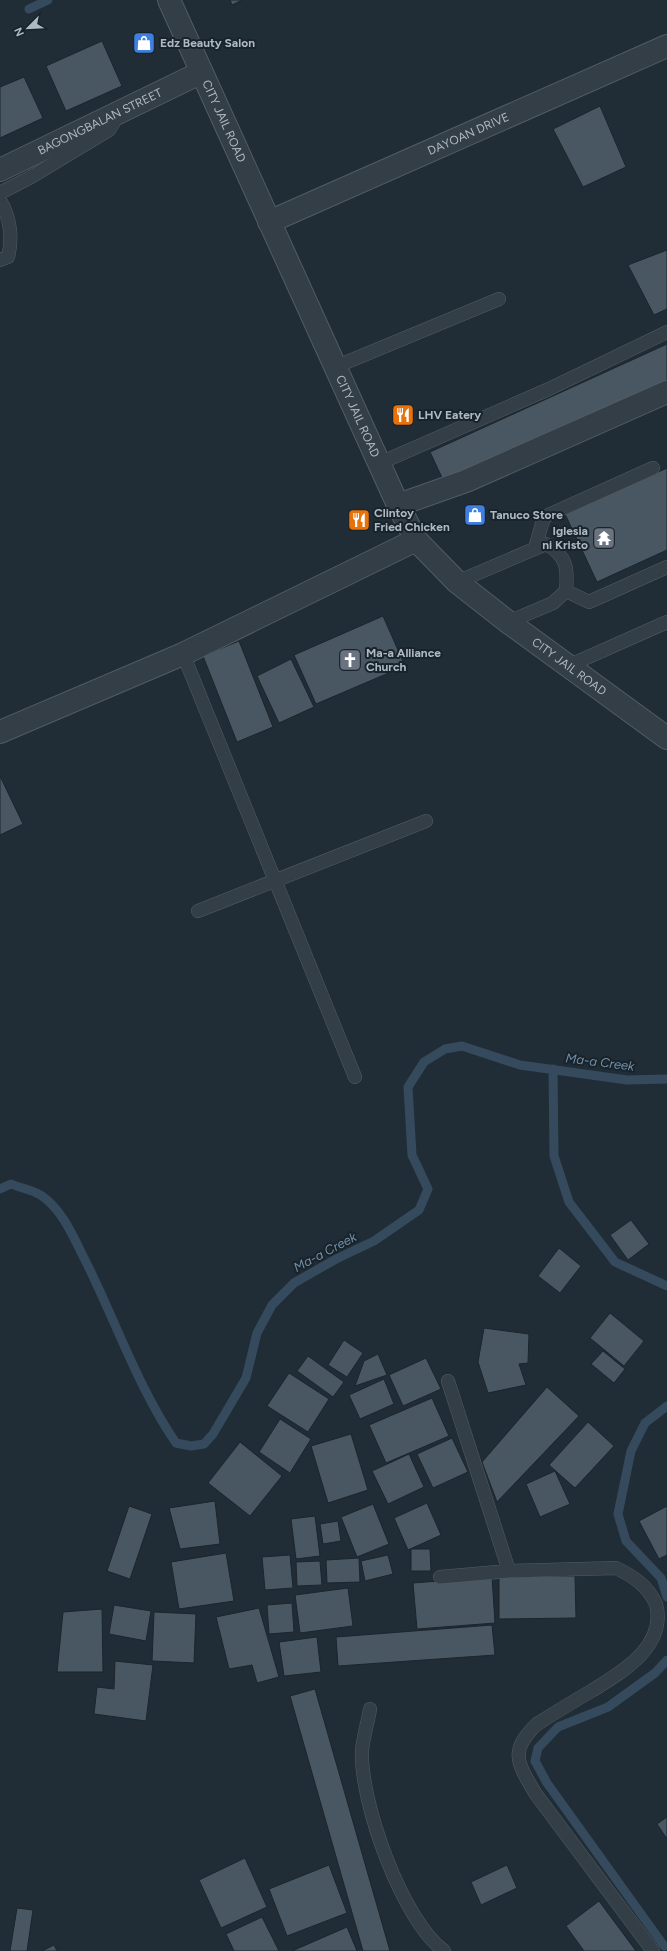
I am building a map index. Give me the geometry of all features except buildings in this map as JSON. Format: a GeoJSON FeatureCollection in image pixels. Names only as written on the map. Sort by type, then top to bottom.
{"type":"FeatureCollection","features":[{"type":"Feature","properties":{"kind":"street","name":"CITY JAIL ROAD"},"geometry":{"type":"LineString","coordinates":[[169,0],[200,73],[398,504],[416,540],[457,582],[508,622],[667,738]]}},
{"type":"Feature","properties":{"kind":"street","name":"DAYOAN DRIVE"},"geometry":{"type":"LineString","coordinates":[[269,222],[667,46]]}},
{"type":"Feature","properties":{"kind":"street","name":"BAGONGBALAN STREET"},"geometry":{"type":"LineString","coordinates":[[0,170],[200,73]]}},
{"type":"Feature","properties":{"kind":"street"},"geometry":{"type":"LineString","coordinates":[[398,504],[466,480],[667,392]]}},
{"type":"Feature","properties":{"kind":"street"},"geometry":{"type":"LineString","coordinates":[[0,732],[182,654],[416,540]]}},
{"type":"Feature","properties":{"kind":"lane"},"geometry":{"type":"LineString","coordinates":[[0,192],[31,177],[109,130],[120,113]]}},
{"type":"Feature","properties":{"kind":"lane"},"geometry":{"type":"LineString","coordinates":[[0,200],[6,210],[11,243],[8,256],[0,260]]}},
{"type":"Feature","properties":{"kind":"lane"},"geometry":{"type":"LineString","coordinates":[[335,367],[499,299]]}},
{"type":"Feature","properties":{"kind":"lane"},"geometry":{"type":"LineString","coordinates":[[380,463],[549,389],[667,332]]}},
{"type":"Feature","properties":{"kind":"lane"},"geometry":{"type":"LineString","coordinates":[[535,548],[544,517],[653,468]]}},
{"type":"Feature","properties":{"kind":"lane"},"geometry":{"type":"LineString","coordinates":[[457,582],[546,544],[558,551],[568,571],[566,591],[553,603],[508,622]]}},
{"type":"Feature","properties":{"kind":"lane"},"geometry":{"type":"LineString","coordinates":[[566,591],[590,602],[667,567]]}},
{"type":"Feature","properties":{"kind":"lane"},"geometry":{"type":"LineString","coordinates":[[568,666],[667,622]]}},
{"type":"Feature","properties":{"kind":"lane"},"geometry":{"type":"LineString","coordinates":[[182,654],[355,1077]]}},
{"type":"Feature","properties":{"kind":"lane"},"geometry":{"type":"LineString","coordinates":[[198,911],[426,821]]}},
{"type":"Feature","properties":{"kind":"lane"},"geometry":{"type":"LineString","coordinates":[[448,1381],[509,1571]]}},
{"type":"Feature","properties":{"kind":"lane"},"geometry":{"type":"LineString","coordinates":[[440,1577],[509,1571],[616,1568],[628,1574],[643,1585],[653,1598],[660,1612],[660,1629],[649,1650],[632,1666],[537,1724],[524,1736],[518,1751],[520,1764],[535,1793],[653,1951]]}},
{"type":"Feature","properties":{"kind":"lane"},"geometry":{"type":"LineString","coordinates":[[370,1709],[362,1751],[368,1800],[381,1844],[400,1889],[418,1923],[444,1951]]}},
{"type":"Feature","properties":{"kind":"waterway"},"geometry":{"type":"LineString","coordinates":[[29,9],[48,0]]}},
{"type":"Feature","properties":{"kind":"waterway","name":"Ma-a Creek"},"geometry":{"type":"LineString","coordinates":[[0,1189],[11,1184],[31,1191],[42,1196],[57,1210],[74,1238],[99,1288],[151,1401],[176,1443],[191,1446],[204,1444],[213,1434],[246,1378],[257,1333],[272,1305],[294,1283],[336,1259],[374,1241],[419,1210],[428,1189],[412,1155],[408,1087],[424,1062],[445,1049],[462,1046],[520,1065],[627,1080],[667,1079]]}},
{"type":"Feature","properties":{"kind":"waterway"},"geometry":{"type":"LineString","coordinates":[[553,1069],[554,1156],[569,1202],[615,1262],[667,1286]]}},
{"type":"Feature","properties":{"kind":"waterway"},"geometry":{"type":"LineString","coordinates":[[667,1406],[645,1423],[631,1451],[618,1514],[626,1541],[661,1578],[667,1597]]}},
{"type":"Feature","properties":{"kind":"waterway"},"geometry":{"type":"LineString","coordinates":[[664,1946],[547,1783],[535,1761],[538,1748],[558,1727],[608,1707],[655,1673],[667,1660]]}},
{"type":"Feature","properties":{"kind":"place","name":"Edz Beauty Salon"},"geometry":{"type":"Point","coordinates":[144,43]}},
{"type":"Feature","properties":{"kind":"place","name":"LHV Eatery"},"geometry":{"type":"Point","coordinates":[403,415]}},
{"type":"Feature","properties":{"kind":"place","name":"Tanuco Store"},"geometry":{"type":"Point","coordinates":[475,515]}},
{"type":"Feature","properties":{"kind":"place","name":"Clintoy Fried Chicken"},"geometry":{"type":"Point","coordinates":[359,520]}},
{"type":"Feature","properties":{"kind":"place","name":"Iglesia ni Kristo"},"geometry":{"type":"Point","coordinates":[604,538]}},
{"type":"Feature","properties":{"kind":"place","name":"Ma-a Alliance Church"},"geometry":{"type":"Point","coordinates":[350,660]}}]}
